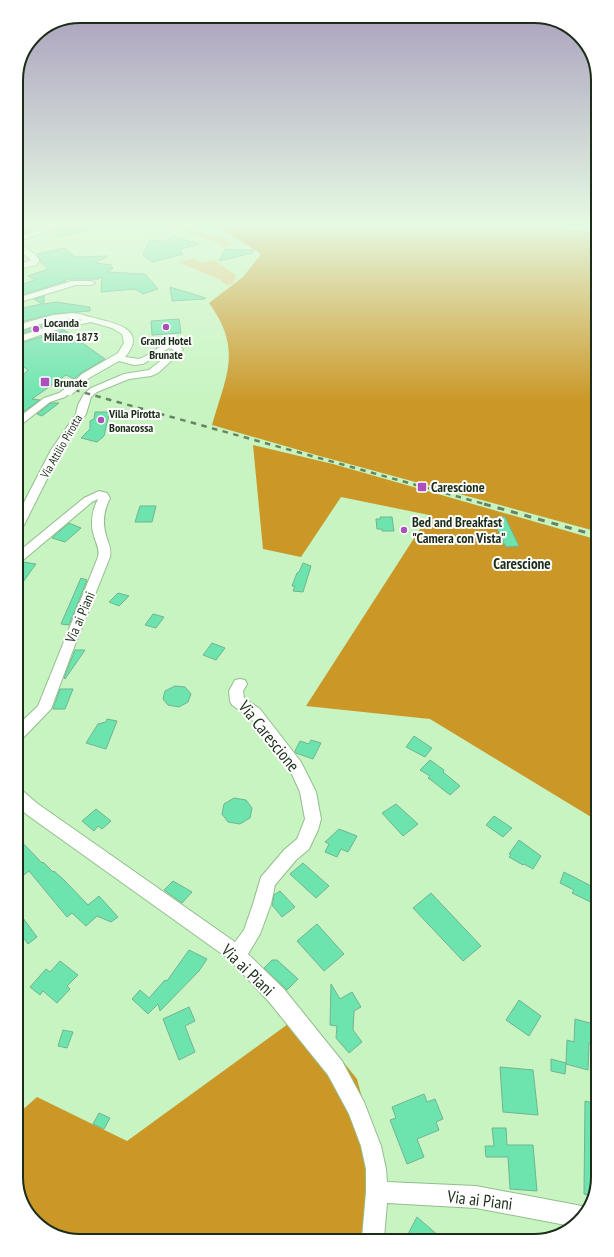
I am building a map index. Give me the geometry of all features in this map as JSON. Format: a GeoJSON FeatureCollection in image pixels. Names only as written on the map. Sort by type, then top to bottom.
{"type":"FeatureCollection","features":[{"type":"Feature","properties":{"kind":"street"},"geometry":{"type":"LineString","coordinates":[[23,299],[73,284]]}},
{"type":"Feature","properties":{"kind":"street"},"geometry":{"type":"LineString","coordinates":[[23,326],[64,316],[76,316],[119,327],[125,331],[129,337],[125,352],[117,358],[85,375],[71,389],[62,395],[47,400],[23,418]]}},
{"type":"Feature","properties":{"kind":"street"},"geometry":{"type":"LineString","coordinates":[[23,338],[50,329],[93,320]]}},
{"type":"Feature","properties":{"kind":"street","name":"Via Attilio Pirotta"},"geometry":{"type":"LineString","coordinates":[[23,515],[56,450],[70,432],[81,414],[82,405],[87,396],[94,390],[127,376],[156,371],[179,350],[176,346],[171,344],[164,346],[154,355],[141,362],[117,358]]}},
{"type":"Feature","properties":{"kind":"street","name":"Via ai Piani"},"geometry":{"type":"LineString","coordinates":[[23,554],[88,500],[99,494],[103,495],[104,498],[98,510],[99,533],[106,551],[104,557],[44,709],[23,729]]}},
{"type":"Feature","properties":{"kind":"street","name":"Via Carescione"},"geometry":{"type":"LineString","coordinates":[[235,953],[244,946],[251,934],[262,904],[267,882],[290,855],[303,844],[310,830],[313,819],[308,792],[296,766],[255,713],[237,701],[236,691],[240,684]]}},
{"type":"Feature","properties":{"kind":"street","name":"Via ai Piani"},"geometry":{"type":"LineString","coordinates":[[23,800],[235,953],[277,996],[335,1068],[357,1109],[371,1146],[376,1169],[377,1192],[373,1234]]}},
{"type":"Feature","properties":{"kind":"street","name":"Via ai Piani"},"geometry":{"type":"LineString","coordinates":[[377,1192],[476,1197],[576,1216]]}},
{"type":"Feature","properties":{"kind":"shaded area"},"geometry":{"type":"Polygon","coordinates":[[[234,284],[591,284],[591,530],[212,425],[226,377],[229,349],[226,335],[209,303],[234,284]]]}},
{"type":"Feature","properties":{"kind":"shaded area"},"geometry":{"type":"Polygon","coordinates":[[[253,445],[333,464],[591,538],[591,817],[430,719],[306,706],[429,515],[341,497],[301,557],[263,549],[253,445]]]}},
{"type":"Feature","properties":{"kind":"shaded area"},"geometry":{"type":"Polygon","coordinates":[[[304,1013],[357,1079],[387,1191],[374,1234],[76,1234],[62,1231],[51,1226],[35,1212],[27,1199],[24,1188],[23,1109],[37,1097],[127,1141],[304,1013]]]}},
{"type":"Feature","properties":{"kind":"building"},"geometry":{"type":"Polygon","coordinates":[[[23,284],[58,284],[25,294],[23,293],[23,284]]]}},
{"type":"Feature","properties":{"kind":"building"},"geometry":{"type":"Polygon","coordinates":[[[102,284],[153,284],[158,289],[143,294],[135,289],[101,292],[102,284]]]}},
{"type":"Feature","properties":{"kind":"building"},"geometry":{"type":"Polygon","coordinates":[[[170,287],[206,298],[172,301],[170,287]]]}},
{"type":"Feature","properties":{"kind":"building"},"geometry":{"type":"Polygon","coordinates":[[[44,296],[44,304],[56,302],[90,307],[90,311],[53,314],[23,322],[23,308],[42,304],[34,299],[44,296]]]}},
{"type":"Feature","properties":{"kind":"building","name":"Grand Hotel Brunate"},"geometry":{"type":"Polygon","coordinates":[[[179,319],[181,333],[152,335],[151,321],[179,319]]]}},
{"type":"Feature","properties":{"kind":"building"},"geometry":{"type":"Polygon","coordinates":[[[61,321],[62,322],[23,333],[23,330],[61,321]]]}},
{"type":"Feature","properties":{"kind":"building"},"geometry":{"type":"Polygon","coordinates":[[[64,330],[105,359],[81,373],[74,379],[66,375],[32,399],[40,400],[23,412],[23,375],[28,370],[23,366],[23,342],[64,330]]]}},
{"type":"Feature","properties":{"kind":"building"},"geometry":{"type":"Polygon","coordinates":[[[51,403],[59,403],[42,416],[37,414],[51,403]]]}},
{"type":"Feature","properties":{"kind":"building"},"geometry":{"type":"Polygon","coordinates":[[[95,412],[108,412],[109,415],[104,436],[97,442],[81,438],[90,429],[90,421],[94,419],[95,412]]]}},
{"type":"Feature","properties":{"kind":"building"},"geometry":{"type":"Polygon","coordinates":[[[140,506],[156,506],[152,522],[135,522],[140,506]]]}},
{"type":"Feature","properties":{"kind":"building"},"geometry":{"type":"Polygon","coordinates":[[[380,517],[392,517],[394,531],[382,531],[382,529],[377,529],[376,519],[381,519],[380,517]]]}},
{"type":"Feature","properties":{"kind":"building"},"geometry":{"type":"Polygon","coordinates":[[[505,517],[519,546],[506,547],[502,540],[493,518],[505,517]]]}},
{"type":"Feature","properties":{"kind":"building"},"geometry":{"type":"Polygon","coordinates":[[[69,523],[81,528],[65,542],[52,538],[69,523]]]}},
{"type":"Feature","properties":{"kind":"building"},"geometry":{"type":"Polygon","coordinates":[[[23,562],[36,564],[23,582],[23,562]]]}},
{"type":"Feature","properties":{"kind":"building"},"geometry":{"type":"Polygon","coordinates":[[[303,563],[311,566],[303,592],[293,591],[295,586],[292,586],[303,563]]]}},
{"type":"Feature","properties":{"kind":"building"},"geometry":{"type":"Polygon","coordinates":[[[81,578],[87,580],[69,625],[61,624],[81,578]]]}},
{"type":"Feature","properties":{"kind":"building"},"geometry":{"type":"Polygon","coordinates":[[[118,593],[129,596],[119,606],[109,602],[118,593]]]}},
{"type":"Feature","properties":{"kind":"building"},"geometry":{"type":"Polygon","coordinates":[[[153,614],[164,617],[156,628],[145,625],[153,614]]]}},
{"type":"Feature","properties":{"kind":"building"},"geometry":{"type":"Polygon","coordinates":[[[212,643],[225,648],[216,660],[203,655],[212,643]]]}},
{"type":"Feature","properties":{"kind":"building"},"geometry":{"type":"Polygon","coordinates":[[[75,650],[85,650],[65,679],[64,678],[75,650]]]}},
{"type":"Feature","properties":{"kind":"building"},"geometry":{"type":"Polygon","coordinates":[[[175,686],[185,687],[191,694],[188,702],[179,707],[168,705],[163,699],[165,691],[175,686]]]}},
{"type":"Feature","properties":{"kind":"building"},"geometry":{"type":"Polygon","coordinates":[[[60,689],[73,689],[65,709],[53,709],[60,689]]]}},
{"type":"Feature","properties":{"kind":"building"},"geometry":{"type":"Polygon","coordinates":[[[107,719],[117,721],[106,749],[86,743],[98,724],[106,722],[107,719]]]}},
{"type":"Feature","properties":{"kind":"building"},"geometry":{"type":"Polygon","coordinates":[[[414,736],[432,748],[425,757],[406,747],[414,736]]]}},
{"type":"Feature","properties":{"kind":"building"},"geometry":{"type":"Polygon","coordinates":[[[311,740],[321,743],[313,759],[296,753],[295,751],[300,741],[309,744],[311,740]]]}},
{"type":"Feature","properties":{"kind":"building"},"geometry":{"type":"Polygon","coordinates":[[[430,760],[444,770],[443,772],[460,786],[450,795],[428,778],[430,776],[420,770],[430,760]]]}},
{"type":"Feature","properties":{"kind":"building"},"geometry":{"type":"Polygon","coordinates":[[[234,798],[246,800],[252,808],[250,818],[240,824],[228,822],[222,814],[224,804],[234,798]]]}},
{"type":"Feature","properties":{"kind":"building"},"geometry":{"type":"Polygon","coordinates":[[[396,804],[418,824],[403,836],[382,813],[396,804]]]}},
{"type":"Feature","properties":{"kind":"building"},"geometry":{"type":"Polygon","coordinates":[[[96,809],[111,821],[102,829],[98,826],[94,831],[82,821],[96,809]]]}},
{"type":"Feature","properties":{"kind":"building"},"geometry":{"type":"Polygon","coordinates":[[[494,816],[512,828],[503,837],[486,825],[494,816]]]}},
{"type":"Feature","properties":{"kind":"building"},"geometry":{"type":"Polygon","coordinates":[[[339,829],[357,836],[348,852],[341,849],[337,857],[325,852],[329,844],[325,842],[339,829]]]}},
{"type":"Feature","properties":{"kind":"building"},"geometry":{"type":"Polygon","coordinates":[[[519,840],[541,856],[533,869],[509,857],[511,855],[509,854],[519,840]]]}},
{"type":"Feature","properties":{"kind":"building"},"geometry":{"type":"Polygon","coordinates":[[[23,843],[42,863],[43,862],[64,880],[88,905],[99,896],[118,917],[111,922],[97,916],[86,926],[72,913],[67,917],[29,871],[23,876],[23,843]]]}},
{"type":"Feature","properties":{"kind":"building"},"geometry":{"type":"Polygon","coordinates":[[[303,863],[329,886],[316,898],[290,874],[303,863]]]}},
{"type":"Feature","properties":{"kind":"building"},"geometry":{"type":"Polygon","coordinates":[[[564,872],[591,886],[591,902],[572,893],[574,890],[560,883],[564,872]]]}},
{"type":"Feature","properties":{"kind":"building"},"geometry":{"type":"Polygon","coordinates":[[[173,881],[192,892],[182,903],[164,890],[173,881]]]}},
{"type":"Feature","properties":{"kind":"building"},"geometry":{"type":"Polygon","coordinates":[[[280,891],[295,907],[282,917],[272,905],[274,895],[280,891]]]}},
{"type":"Feature","properties":{"kind":"building"},"geometry":{"type":"Polygon","coordinates":[[[431,893],[481,946],[463,961],[413,908],[431,893]]]}},
{"type":"Feature","properties":{"kind":"building"},"geometry":{"type":"Polygon","coordinates":[[[23,918],[37,937],[28,944],[23,937],[23,918]]]}},
{"type":"Feature","properties":{"kind":"building"},"geometry":{"type":"Polygon","coordinates":[[[317,924],[344,954],[324,971],[297,941],[317,924]]]}},
{"type":"Feature","properties":{"kind":"building"},"geometry":{"type":"Polygon","coordinates":[[[189,950],[207,959],[199,971],[160,1011],[158,1004],[148,1014],[132,999],[140,990],[149,998],[165,980],[167,981],[189,950]]]}},
{"type":"Feature","properties":{"kind":"building"},"geometry":{"type":"Polygon","coordinates":[[[272,960],[277,960],[298,979],[287,990],[264,968],[272,960]]]}},
{"type":"Feature","properties":{"kind":"building"},"geometry":{"type":"Polygon","coordinates":[[[60,961],[78,975],[67,986],[70,989],[57,1003],[43,991],[40,995],[30,987],[46,969],[50,972],[60,961]]]}},
{"type":"Feature","properties":{"kind":"building"},"geometry":{"type":"Polygon","coordinates":[[[331,984],[340,999],[352,992],[361,1007],[354,1011],[353,1030],[362,1042],[349,1053],[336,1038],[337,1026],[330,1025],[331,984]]]}},
{"type":"Feature","properties":{"kind":"building"},"geometry":{"type":"Polygon","coordinates":[[[519,1000],[541,1016],[529,1036],[506,1020],[519,1000]]]}},
{"type":"Feature","properties":{"kind":"building"},"geometry":{"type":"Polygon","coordinates":[[[189,1007],[195,1021],[185,1026],[195,1052],[179,1060],[163,1019],[189,1007]]]}},
{"type":"Feature","properties":{"kind":"building"},"geometry":{"type":"Polygon","coordinates":[[[575,1019],[591,1023],[591,1044],[589,1043],[588,1070],[566,1064],[567,1040],[574,1042],[575,1019]]]}},
{"type":"Feature","properties":{"kind":"building"},"geometry":{"type":"Polygon","coordinates":[[[63,1030],[73,1032],[67,1048],[58,1046],[63,1030]]]}},
{"type":"Feature","properties":{"kind":"building"},"geometry":{"type":"Polygon","coordinates":[[[551,1059],[566,1063],[565,1074],[551,1071],[551,1059]]]}},
{"type":"Feature","properties":{"kind":"building"},"geometry":{"type":"Polygon","coordinates":[[[500,1067],[533,1070],[538,1115],[503,1112],[500,1067]]]}},
{"type":"Feature","properties":{"kind":"building"},"geometry":{"type":"Polygon","coordinates":[[[424,1094],[427,1102],[435,1099],[443,1119],[436,1122],[439,1130],[417,1139],[424,1157],[407,1164],[390,1120],[396,1118],[392,1107],[424,1094]]]}},
{"type":"Feature","properties":{"kind":"building"},"geometry":{"type":"Polygon","coordinates":[[[585,1101],[591,1102],[591,1185],[588,1195],[584,1194],[585,1101]]]}},
{"type":"Feature","properties":{"kind":"building"},"geometry":{"type":"Polygon","coordinates":[[[99,1113],[110,1118],[104,1129],[93,1124],[99,1113]]]}},
{"type":"Feature","properties":{"kind":"building"},"geometry":{"type":"Polygon","coordinates":[[[492,1128],[506,1128],[507,1145],[533,1145],[537,1191],[510,1189],[508,1157],[486,1157],[485,1146],[494,1146],[492,1128]]]}},
{"type":"Feature","properties":{"kind":"building"},"geometry":{"type":"Polygon","coordinates":[[[417,1217],[437,1234],[408,1234],[417,1217]]]}},
{"type":"Feature","properties":{"kind":"railway"},"geometry":{"type":"LineString","coordinates":[[53,384],[488,505]]}},
{"type":"Feature","properties":{"kind":"railway"},"geometry":{"type":"LineString","coordinates":[[484,504],[591,534]]}},
{"type":"Feature","properties":{"kind":"place","name":"Grand Hotel Brunate"},"geometry":{"type":"Point","coordinates":[166,327]}},
{"type":"Feature","properties":{"kind":"place","name":"Locanda Milano 1873"},"geometry":{"type":"Point","coordinates":[36,329]}},
{"type":"Feature","properties":{"kind":"place","name":"Brunate"},"geometry":{"type":"Point","coordinates":[45,382]}},
{"type":"Feature","properties":{"kind":"place","name":"Villa Pirotta Bonacossa"},"geometry":{"type":"Point","coordinates":[101,420]}},
{"type":"Feature","properties":{"kind":"place","name":"Carescione"},"geometry":{"type":"Point","coordinates":[422,487]}},
{"type":"Feature","properties":{"kind":"place","name":"Bed and Breakfast \"Camera con Vista\""},"geometry":{"type":"Point","coordinates":[404,530]}},
{"type":"Feature","properties":{"kind":"district","name":"Carescione"},"geometry":{"type":"Point","coordinates":[522,563]}}]}
